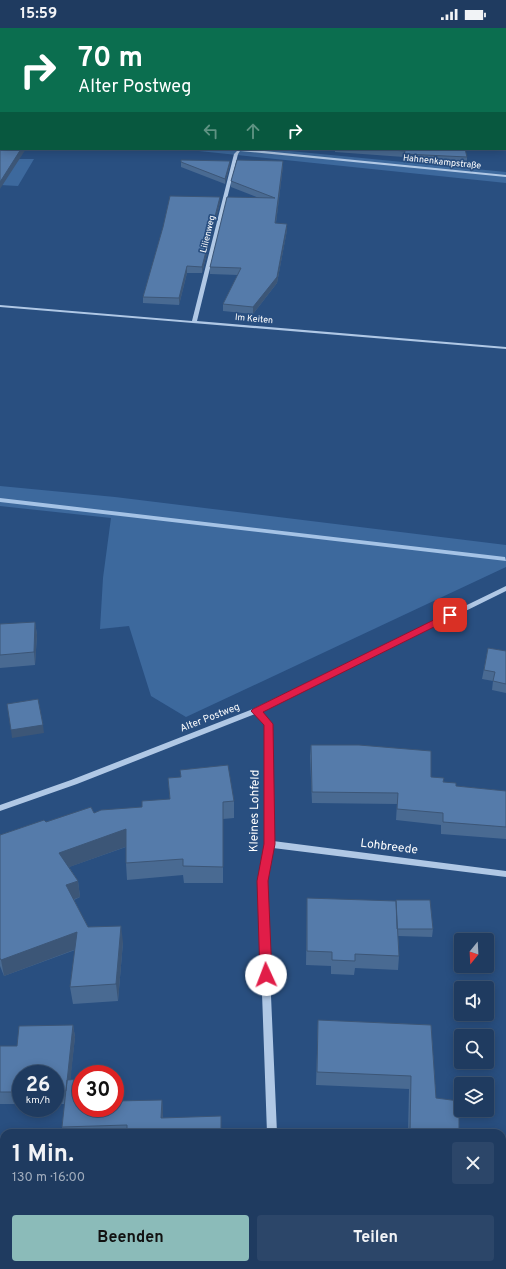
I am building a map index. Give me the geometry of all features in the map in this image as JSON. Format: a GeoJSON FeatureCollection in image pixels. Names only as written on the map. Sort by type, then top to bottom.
{"type":"FeatureCollection","features":[{"type":"Feature","properties":{"kind":"street","name":"Hahnenkampstraße"},"geometry":{"type":"LineString","coordinates":[[240,150],[257,150],[506,176]]}},
{"type":"Feature","properties":{"kind":"street","name":"Lilienweg"},"geometry":{"type":"LineString","coordinates":[[194,322],[236,154],[240,150]]}},
{"type":"Feature","properties":{"kind":"street","name":"Im Keiten"},"geometry":{"type":"LineString","coordinates":[[0,306],[506,348]]}},
{"type":"Feature","properties":{"kind":"street","name":"Alter Postweg"},"geometry":{"type":"LineString","coordinates":[[0,808],[74,782],[256,711],[506,588]]}},
{"type":"Feature","properties":{"kind":"street","name":"Kleines Lohfeld"},"geometry":{"type":"LineString","coordinates":[[256,711],[268,724],[269,844],[262,881],[272,1129]]}},
{"type":"Feature","properties":{"kind":"street","name":"Lohbreede"},"geometry":{"type":"LineString","coordinates":[[269,844],[506,874]]}},
{"type":"Feature","properties":{"kind":"shaded area"},"geometry":{"type":"Polygon","coordinates":[[[190,150],[279,150],[506,172],[506,183],[190,150]]]}},
{"type":"Feature","properties":{"kind":"shaded area"},"geometry":{"type":"Polygon","coordinates":[[[0,159],[34,159],[18,186],[0,185],[0,159]]]}},
{"type":"Feature","properties":{"kind":"shaded area"},"geometry":{"type":"Polygon","coordinates":[[[0,486],[115,497],[506,545],[506,567],[186,717],[151,696],[129,626],[100,629],[103,578],[111,518],[0,506],[0,486]]]}},
{"type":"Feature","properties":{"kind":"building"},"geometry":{"type":"Polygon","coordinates":[[[0,150],[20,150],[0,182],[0,150]]]}},
{"type":"Feature","properties":{"kind":"building"},"geometry":{"type":"Polygon","coordinates":[[[391,150],[465,150],[467,157],[404,154],[405,151],[391,150]]]}},
{"type":"Feature","properties":{"kind":"building"},"geometry":{"type":"Polygon","coordinates":[[[181,160],[230,161],[225,179],[181,162],[181,160]]]}},
{"type":"Feature","properties":{"kind":"building"},"geometry":{"type":"Polygon","coordinates":[[[237,160],[283,161],[275,223],[287,224],[277,277],[253,307],[223,304],[241,268],[210,267],[227,197],[275,198],[231,181],[237,160]]]}},
{"type":"Feature","properties":{"kind":"building"},"geometry":{"type":"Polygon","coordinates":[[[170,196],[220,197],[202,267],[187,266],[179,298],[143,297],[163,227],[170,196]]]}},
{"type":"Feature","properties":{"kind":"building"},"geometry":{"type":"Polygon","coordinates":[[[35,622],[34,652],[0,655],[0,624],[35,622]]]}},
{"type":"Feature","properties":{"kind":"building"},"geometry":{"type":"Polygon","coordinates":[[[488,648],[506,651],[506,684],[493,681],[495,672],[484,670],[488,648]]]}},
{"type":"Feature","properties":{"kind":"building"},"geometry":{"type":"Polygon","coordinates":[[[38,699],[43,725],[11,730],[7,704],[38,699]]]}},
{"type":"Feature","properties":{"kind":"building"},"geometry":{"type":"Polygon","coordinates":[[[311,745],[359,745],[431,751],[431,777],[444,778],[443,782],[456,783],[456,786],[506,791],[506,827],[443,822],[443,813],[397,809],[398,793],[312,792],[311,745]]]}},
{"type":"Feature","properties":{"kind":"building"},"geometry":{"type":"Polygon","coordinates":[[[228,765],[234,801],[223,802],[223,867],[183,866],[183,859],[126,863],[126,829],[59,853],[78,881],[66,885],[88,927],[121,926],[116,984],[70,987],[77,932],[1,960],[0,835],[44,820],[46,822],[91,807],[94,813],[101,810],[142,807],[142,801],[170,799],[168,778],[181,777],[180,770],[228,765]]]}},
{"type":"Feature","properties":{"kind":"building"},"geometry":{"type":"Polygon","coordinates":[[[307,898],[396,901],[399,956],[355,954],[355,961],[332,960],[332,952],[307,951],[307,898]]]}},
{"type":"Feature","properties":{"kind":"building"},"geometry":{"type":"Polygon","coordinates":[[[396,900],[430,900],[433,929],[397,929],[396,900]]]}},
{"type":"Feature","properties":{"kind":"building"},"geometry":{"type":"Polygon","coordinates":[[[318,1020],[431,1025],[436,1098],[454,1100],[454,1117],[459,1117],[459,1129],[410,1129],[411,1076],[317,1072],[318,1020]]]}},
{"type":"Feature","properties":{"kind":"building"},"geometry":{"type":"Polygon","coordinates":[[[73,1025],[66,1091],[64,1091],[64,1065],[12,1065],[12,1092],[0,1092],[0,1046],[17,1046],[19,1026],[73,1025]]]}},
{"type":"Feature","properties":{"kind":"building"},"geometry":{"type":"Polygon","coordinates":[[[67,1080],[72,1080],[72,1117],[124,1117],[124,1101],[162,1100],[161,1118],[221,1116],[221,1129],[127,1129],[127,1125],[62,1127],[67,1080]]]}},
{"type":"Feature","properties":{"kind":"waterway"},"geometry":{"type":"LineString","coordinates":[[0,500],[505,559]]}},
{"type":"Feature","properties":{"kind":"route"},"geometry":{"type":"LineString","coordinates":[[266,975],[262,881],[269,844],[268,724],[256,711],[450,615]]}}]}
